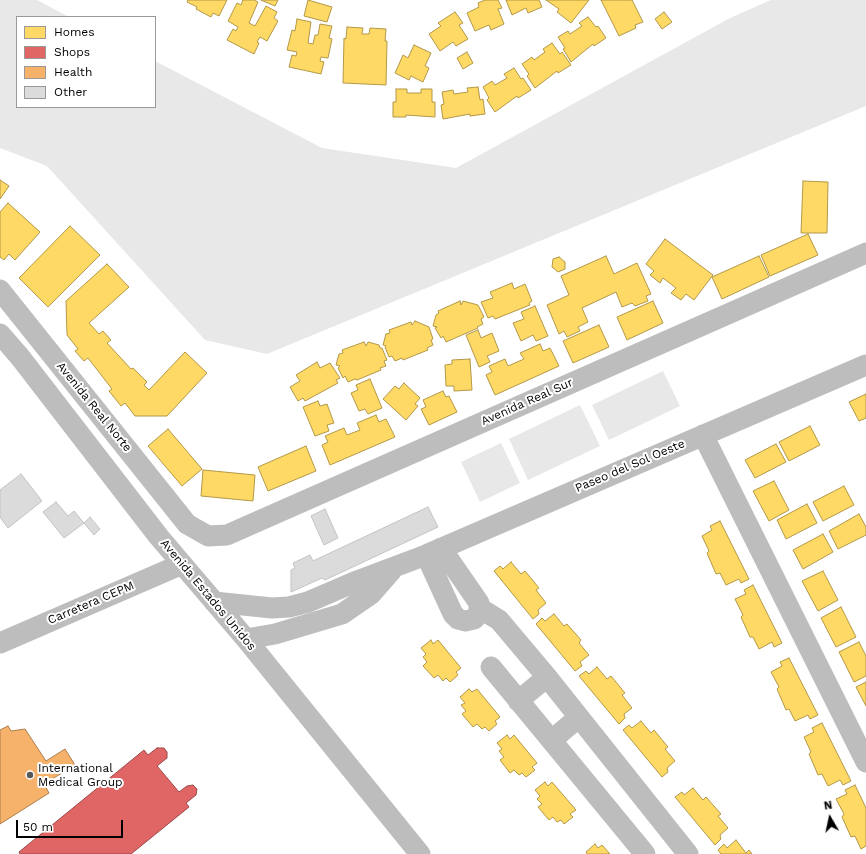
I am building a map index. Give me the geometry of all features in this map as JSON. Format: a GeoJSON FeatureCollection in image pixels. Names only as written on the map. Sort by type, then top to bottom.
{"type":"FeatureCollection","features":[{"type":"Feature","properties":{"kind":"street","name":"Avenida Real Sur"},"geometry":{"type":"LineString","coordinates":[[187,524],[208,536],[227,535],[866,253]]}},
{"type":"Feature","properties":{"kind":"street","name":"Avenida Real Norte"},"geometry":{"type":"LineString","coordinates":[[0,290],[187,524]]}},
{"type":"Feature","properties":{"kind":"street","name":"Avenida Estados Unidos"},"geometry":{"type":"LineString","coordinates":[[0,334],[20,357],[182,564],[246,639],[420,854]]}},
{"type":"Feature","properties":{"kind":"street","name":"Paseo del Sol Oeste"},"geometry":{"type":"LineString","coordinates":[[214,602],[272,608],[289,608],[308,602],[357,581],[433,552],[866,365]]}},
{"type":"Feature","properties":{"kind":"street"},"geometry":{"type":"LineString","coordinates":[[703,435],[866,762]]}},
{"type":"Feature","properties":{"kind":"street"},"geometry":{"type":"LineString","coordinates":[[433,552],[479,602],[480,614],[474,619],[465,621],[458,619],[450,609],[433,552]]}},
{"type":"Feature","properties":{"kind":"street","name":"Carretera CEPM"},"geometry":{"type":"LineString","coordinates":[[0,643],[182,564]]}},
{"type":"Feature","properties":{"kind":"street","name":"Paseo del Sol Oeste"},"geometry":{"type":"LineString","coordinates":[[246,639],[275,634],[342,614],[371,594],[394,568]]}},
{"type":"Feature","properties":{"kind":"street"},"geometry":{"type":"LineString","coordinates":[[308,602],[316,623]]}},
{"type":"Feature","properties":{"kind":"street"},"geometry":{"type":"LineString","coordinates":[[480,609],[499,620],[547,677],[688,854]]}},
{"type":"Feature","properties":{"kind":"street"},"geometry":{"type":"LineString","coordinates":[[491,667],[645,854]]}},
{"type":"Feature","properties":{"kind":"street"},"geometry":{"type":"LineString","coordinates":[[518,701],[547,677]]}},
{"type":"Feature","properties":{"kind":"street"},"geometry":{"type":"LineString","coordinates":[[552,740],[579,717]]}},
{"type":"Feature","properties":{"kind":"shaded area"},"geometry":{"type":"Polygon","coordinates":[[[0,0],[37,0],[67,16],[16,16],[16,108],[156,108],[156,62],[322,148],[456,168],[730,18],[771,0],[866,0],[866,106],[267,354],[205,340],[47,166],[0,148],[0,0]]]}},
{"type":"Feature","properties":{"kind":"shaded area"},"geometry":{"type":"Polygon","coordinates":[[[663,371],[680,406],[609,440],[592,405],[663,371]]]}},
{"type":"Feature","properties":{"kind":"shaded area"},"geometry":{"type":"Polygon","coordinates":[[[580,405],[600,446],[528,480],[509,439],[580,405]]]}},
{"type":"Feature","properties":{"kind":"shaded area"},"geometry":{"type":"Polygon","coordinates":[[[501,443],[520,483],[480,502],[461,462],[501,443]]]}},
{"type":"Feature","properties":{"kind":"building: Homes"},"geometry":{"type":"Polygon","coordinates":[[[188,0],[227,0],[219,16],[213,13],[211,17],[196,9],[197,7],[187,2],[188,0]]]}},
{"type":"Feature","properties":{"kind":"building: Homes"},"geometry":{"type":"Polygon","coordinates":[[[243,0],[254,0],[258,2],[249,23],[255,26],[266,6],[277,12],[274,18],[278,21],[267,41],[260,37],[254,54],[227,40],[233,29],[236,31],[238,27],[228,21],[237,3],[241,5],[243,0]]]}},
{"type":"Feature","properties":{"kind":"building: Homes"},"geometry":{"type":"Polygon","coordinates":[[[261,0],[278,0],[275,6],[261,0]]]}},
{"type":"Feature","properties":{"kind":"building: Homes"},"geometry":{"type":"Polygon","coordinates":[[[308,0],[332,7],[327,22],[304,16],[308,0]]]}},
{"type":"Feature","properties":{"kind":"building: Homes"},"geometry":{"type":"Polygon","coordinates":[[[485,0],[498,0],[502,8],[498,9],[504,24],[491,30],[489,25],[475,31],[467,13],[479,7],[478,3],[485,0]]]}},
{"type":"Feature","properties":{"kind":"building: Homes"},"geometry":{"type":"Polygon","coordinates":[[[506,0],[539,0],[542,7],[528,13],[526,8],[512,15],[506,0]]]}},
{"type":"Feature","properties":{"kind":"building: Homes"},"geometry":{"type":"Polygon","coordinates":[[[546,0],[589,0],[571,23],[557,12],[559,9],[546,0]]]}},
{"type":"Feature","properties":{"kind":"building: Homes"},"geometry":{"type":"Polygon","coordinates":[[[601,0],[632,0],[643,22],[635,25],[636,28],[619,36],[601,0]]]}},
{"type":"Feature","properties":{"kind":"building: Homes"},"geometry":{"type":"Polygon","coordinates":[[[455,12],[463,23],[459,25],[468,39],[456,46],[453,42],[440,51],[429,34],[441,26],[438,23],[455,12]]]}},
{"type":"Feature","properties":{"kind":"building: Homes"},"geometry":{"type":"Polygon","coordinates":[[[664,12],[672,22],[662,29],[655,19],[664,12]]]}},
{"type":"Feature","properties":{"kind":"building: Homes"},"geometry":{"type":"Polygon","coordinates":[[[588,17],[596,27],[598,26],[606,38],[594,46],[593,44],[571,62],[558,37],[568,31],[570,34],[582,26],[579,23],[588,17]]]}},
{"type":"Feature","properties":{"kind":"building: Homes"},"geometry":{"type":"Polygon","coordinates":[[[297,19],[311,22],[308,43],[313,44],[315,35],[318,35],[320,24],[332,26],[329,38],[332,39],[328,58],[321,57],[320,61],[324,62],[321,74],[289,67],[292,55],[296,56],[297,52],[287,50],[292,30],[295,31],[297,19]]]}},
{"type":"Feature","properties":{"kind":"building: Homes"},"geometry":{"type":"Polygon","coordinates":[[[347,27],[363,28],[362,34],[369,34],[370,28],[386,29],[386,85],[343,83],[344,38],[346,39],[347,27]]]}},
{"type":"Feature","properties":{"kind":"building: Homes"},"geometry":{"type":"Polygon","coordinates":[[[552,43],[560,54],[562,52],[571,65],[558,73],[557,71],[535,88],[527,76],[529,74],[522,64],[532,57],[534,60],[545,52],[543,49],[552,43]]]}},
{"type":"Feature","properties":{"kind":"building: Homes"},"geometry":{"type":"Polygon","coordinates":[[[414,45],[431,53],[425,66],[429,68],[423,82],[411,76],[409,80],[395,73],[403,55],[408,58],[414,45]]]}},
{"type":"Feature","properties":{"kind":"building: Homes"},"geometry":{"type":"Polygon","coordinates":[[[467,52],[473,63],[463,69],[457,58],[467,52]]]}},
{"type":"Feature","properties":{"kind":"building: Homes"},"geometry":{"type":"Polygon","coordinates":[[[514,68],[531,90],[518,98],[517,96],[495,112],[487,100],[489,98],[483,87],[492,81],[495,85],[507,78],[504,74],[514,68]]]}},
{"type":"Feature","properties":{"kind":"building: Homes"},"geometry":{"type":"Polygon","coordinates":[[[478,87],[480,100],[483,99],[485,114],[470,116],[470,114],[443,119],[441,105],[444,104],[442,92],[453,90],[454,94],[468,92],[467,88],[478,87]]]}},
{"type":"Feature","properties":{"kind":"building: Homes"},"geometry":{"type":"Polygon","coordinates":[[[396,89],[407,89],[407,93],[421,93],[421,89],[432,89],[432,102],[435,102],[435,117],[406,115],[406,117],[393,117],[393,102],[396,102],[396,89]]]}},
{"type":"Feature","properties":{"kind":"building: Homes"},"geometry":{"type":"Polygon","coordinates":[[[0,180],[9,186],[0,199],[0,180]]]}},
{"type":"Feature","properties":{"kind":"building: Homes"},"geometry":{"type":"Polygon","coordinates":[[[803,181],[828,182],[827,233],[801,233],[803,181]]]}},
{"type":"Feature","properties":{"kind":"building: Homes"},"geometry":{"type":"Polygon","coordinates":[[[8,203],[40,232],[15,260],[9,254],[4,260],[0,257],[0,212],[8,203]]]}},
{"type":"Feature","properties":{"kind":"building: Homes"},"geometry":{"type":"Polygon","coordinates":[[[70,226],[100,255],[48,307],[19,278],[70,226]]]}},
{"type":"Feature","properties":{"kind":"building: Homes"},"geometry":{"type":"Polygon","coordinates":[[[808,234],[818,255],[770,276],[761,255],[808,234]]]}},
{"type":"Feature","properties":{"kind":"building: Homes"},"geometry":{"type":"Polygon","coordinates":[[[665,239],[713,275],[694,300],[686,294],[681,300],[671,293],[676,288],[663,278],[660,283],[650,275],[654,271],[646,264],[665,239]]]}},
{"type":"Feature","properties":{"kind":"building: Homes"},"geometry":{"type":"Polygon","coordinates":[[[606,256],[614,274],[637,263],[651,294],[646,296],[648,301],[635,306],[632,303],[622,307],[616,292],[582,308],[588,322],[578,327],[580,331],[567,337],[564,331],[559,334],[547,305],[569,295],[561,276],[606,256]]]}},
{"type":"Feature","properties":{"kind":"building: Homes"},"geometry":{"type":"Polygon","coordinates":[[[759,256],[769,277],[722,299],[712,277],[759,256]]]}},
{"type":"Feature","properties":{"kind":"building: Homes"},"geometry":{"type":"Polygon","coordinates":[[[559,257],[565,262],[565,269],[558,272],[552,267],[553,259],[559,257]]]}},
{"type":"Feature","properties":{"kind":"building: Homes"},"geometry":{"type":"Polygon","coordinates":[[[107,264],[129,287],[89,323],[99,334],[103,331],[111,340],[107,343],[131,369],[133,368],[147,382],[144,385],[149,390],[185,352],[207,373],[167,416],[135,416],[125,403],[121,406],[109,391],[112,389],[88,358],[84,361],[75,351],[78,349],[67,335],[66,301],[107,264]]]}},
{"type":"Feature","properties":{"kind":"building: Homes"},"geometry":{"type":"Polygon","coordinates":[[[512,283],[514,289],[525,284],[532,301],[529,303],[530,305],[495,319],[493,316],[488,318],[481,302],[493,298],[490,292],[512,283]]]}},
{"type":"Feature","properties":{"kind":"building: Homes"},"geometry":{"type":"Polygon","coordinates":[[[460,301],[461,305],[463,301],[478,305],[484,317],[481,319],[483,324],[477,327],[478,328],[446,342],[443,336],[441,338],[435,328],[437,327],[433,326],[436,315],[439,313],[438,311],[460,301]]]}},
{"type":"Feature","properties":{"kind":"building: Homes"},"geometry":{"type":"Polygon","coordinates":[[[653,301],[663,323],[627,340],[617,317],[653,301]]]}},
{"type":"Feature","properties":{"kind":"building: Homes"},"geometry":{"type":"Polygon","coordinates":[[[535,306],[548,336],[536,341],[533,335],[521,341],[513,323],[524,319],[521,312],[535,306]]]}},
{"type":"Feature","properties":{"kind":"building: Homes"},"geometry":{"type":"Polygon","coordinates":[[[415,321],[429,327],[433,339],[431,340],[433,345],[427,348],[428,350],[403,360],[402,358],[395,361],[392,356],[389,357],[385,347],[386,346],[383,345],[386,334],[390,333],[389,330],[411,322],[412,325],[415,321]]]}},
{"type":"Feature","properties":{"kind":"building: Homes"},"geometry":{"type":"Polygon","coordinates":[[[599,325],[609,347],[573,363],[563,341],[599,325]]]}},
{"type":"Feature","properties":{"kind":"building: Homes"},"geometry":{"type":"Polygon","coordinates":[[[478,330],[481,338],[492,333],[499,351],[487,356],[490,362],[479,367],[466,335],[478,330]]]}},
{"type":"Feature","properties":{"kind":"building: Homes"},"geometry":{"type":"Polygon","coordinates":[[[364,342],[366,346],[368,342],[379,345],[380,348],[382,348],[387,360],[384,361],[386,366],[380,368],[381,370],[348,382],[345,376],[343,378],[338,368],[340,366],[336,365],[339,354],[343,353],[342,350],[364,342]]]}},
{"type":"Feature","properties":{"kind":"building: Homes"},"geometry":{"type":"Polygon","coordinates":[[[540,344],[543,351],[550,348],[559,366],[495,395],[486,375],[492,372],[489,366],[505,359],[508,366],[524,359],[520,353],[540,344]]]}},
{"type":"Feature","properties":{"kind":"building: Homes"},"geometry":{"type":"Polygon","coordinates":[[[470,359],[472,390],[454,391],[454,386],[446,386],[445,365],[452,364],[452,360],[470,359]]]}},
{"type":"Feature","properties":{"kind":"building: Homes"},"geometry":{"type":"Polygon","coordinates":[[[317,362],[320,368],[330,363],[340,378],[336,380],[338,383],[305,401],[303,398],[298,401],[290,387],[300,381],[296,375],[317,362]]]}},
{"type":"Feature","properties":{"kind":"building: Homes"},"geometry":{"type":"Polygon","coordinates":[[[370,379],[382,408],[368,414],[365,409],[359,411],[351,393],[358,390],[356,385],[370,379]]]}},
{"type":"Feature","properties":{"kind":"building: Homes"},"geometry":{"type":"Polygon","coordinates":[[[404,383],[420,398],[415,404],[418,406],[406,420],[383,399],[395,386],[399,389],[404,383]]]}},
{"type":"Feature","properties":{"kind":"building: Homes"},"geometry":{"type":"Polygon","coordinates":[[[443,391],[446,397],[449,396],[457,412],[429,425],[421,409],[426,407],[423,400],[443,391]]]}},
{"type":"Feature","properties":{"kind":"building: Homes"},"geometry":{"type":"Polygon","coordinates":[[[866,394],[866,418],[859,421],[849,402],[866,394]]]}},
{"type":"Feature","properties":{"kind":"building: Homes"},"geometry":{"type":"Polygon","coordinates":[[[318,401],[320,406],[327,404],[334,423],[327,425],[329,431],[315,436],[303,407],[318,401]]]}},
{"type":"Feature","properties":{"kind":"building: Homes"},"geometry":{"type":"Polygon","coordinates":[[[376,415],[379,422],[386,419],[395,437],[330,465],[322,445],[328,442],[325,436],[344,428],[347,435],[360,430],[357,423],[376,415]]]}},
{"type":"Feature","properties":{"kind":"building: Homes"},"geometry":{"type":"Polygon","coordinates":[[[810,426],[820,445],[789,461],[779,442],[810,426]]]}},
{"type":"Feature","properties":{"kind":"building: Homes"},"geometry":{"type":"Polygon","coordinates":[[[168,429],[202,469],[182,486],[148,446],[168,429]]]}},
{"type":"Feature","properties":{"kind":"building: Homes"},"geometry":{"type":"Polygon","coordinates":[[[776,444],[786,462],[755,478],[745,460],[776,444]]]}},
{"type":"Feature","properties":{"kind":"building: Homes"},"geometry":{"type":"Polygon","coordinates":[[[306,446],[316,471],[268,491],[258,467],[306,446]]]}},
{"type":"Feature","properties":{"kind":"building: Homes"},"geometry":{"type":"Polygon","coordinates":[[[203,470],[255,475],[253,501],[201,496],[203,470]]]}},
{"type":"Feature","properties":{"kind":"building: Homes"},"geometry":{"type":"Polygon","coordinates":[[[774,481],[789,510],[769,521],[753,491],[774,481]]]}},
{"type":"Feature","properties":{"kind":"building: Homes"},"geometry":{"type":"Polygon","coordinates":[[[844,486],[854,505],[823,521],[813,502],[844,486]]]}},
{"type":"Feature","properties":{"kind":"building: Homes"},"geometry":{"type":"Polygon","coordinates":[[[807,504],[817,523],[786,539],[777,520],[807,504]]]}},
{"type":"Feature","properties":{"kind":"building: Homes"},"geometry":{"type":"Polygon","coordinates":[[[859,514],[866,527],[866,535],[838,549],[829,531],[859,514]]]}},
{"type":"Feature","properties":{"kind":"building: Homes"},"geometry":{"type":"Polygon","coordinates":[[[720,521],[749,579],[741,583],[739,579],[726,585],[720,573],[716,574],[707,553],[709,551],[702,536],[712,530],[710,526],[720,521]]]}},
{"type":"Feature","properties":{"kind":"building: Homes"},"geometry":{"type":"Polygon","coordinates":[[[823,534],[833,552],[803,569],[793,550],[823,534]]]}},
{"type":"Feature","properties":{"kind":"building: Homes"},"geometry":{"type":"Polygon","coordinates":[[[511,562],[521,574],[525,571],[539,588],[536,590],[546,603],[538,610],[539,614],[533,619],[494,571],[500,566],[503,569],[511,562]]]}},
{"type":"Feature","properties":{"kind":"building: Homes"},"geometry":{"type":"Polygon","coordinates":[[[823,571],[838,600],[818,611],[802,581],[823,571]]]}},
{"type":"Feature","properties":{"kind":"building: Homes"},"geometry":{"type":"Polygon","coordinates":[[[753,585],[782,643],[774,647],[772,642],[759,649],[753,637],[750,637],[741,617],[743,615],[735,599],[746,594],[744,590],[753,585]]]}},
{"type":"Feature","properties":{"kind":"building: Homes"},"geometry":{"type":"Polygon","coordinates":[[[841,607],[856,637],[836,647],[821,618],[841,607]]]}},
{"type":"Feature","properties":{"kind":"building: Homes"},"geometry":{"type":"Polygon","coordinates":[[[554,614],[564,626],[567,624],[581,640],[579,643],[589,655],[580,662],[582,666],[575,671],[536,624],[542,618],[545,621],[554,614]]]}},
{"type":"Feature","properties":{"kind":"building: Homes"},"geometry":{"type":"Polygon","coordinates":[[[431,640],[433,644],[438,640],[461,668],[456,672],[458,675],[450,682],[446,678],[443,681],[438,675],[434,678],[423,666],[427,662],[423,657],[426,654],[421,648],[431,640]]]}},
{"type":"Feature","properties":{"kind":"building: Homes"},"geometry":{"type":"Polygon","coordinates":[[[859,642],[866,656],[866,676],[854,682],[839,652],[859,642]]]}},
{"type":"Feature","properties":{"kind":"building: Homes"},"geometry":{"type":"Polygon","coordinates":[[[789,658],[818,715],[810,719],[808,715],[795,721],[789,709],[786,710],[777,689],[779,687],[771,672],[782,666],[780,662],[789,658]]]}},
{"type":"Feature","properties":{"kind":"building: Homes"},"geometry":{"type":"Polygon","coordinates":[[[597,667],[607,679],[611,676],[625,693],[622,695],[632,708],[624,714],[625,718],[619,724],[579,676],[586,671],[589,674],[597,667]]]}},
{"type":"Feature","properties":{"kind":"building: Homes"},"geometry":{"type":"Polygon","coordinates":[[[866,682],[866,706],[856,687],[866,682]]]}},
{"type":"Feature","properties":{"kind":"building: Homes"},"geometry":{"type":"Polygon","coordinates":[[[469,689],[472,692],[477,689],[500,717],[495,721],[497,724],[489,731],[485,727],[482,729],[477,724],[473,727],[462,714],[466,711],[461,705],[465,703],[460,697],[469,689]]]}},
{"type":"Feature","properties":{"kind":"building: Homes"},"geometry":{"type":"Polygon","coordinates":[[[641,721],[651,733],[654,730],[668,747],[665,749],[675,761],[667,768],[668,772],[662,777],[623,730],[629,725],[632,728],[641,721]]]}},
{"type":"Feature","properties":{"kind":"building: Homes"},"geometry":{"type":"Polygon","coordinates":[[[822,723],[851,781],[843,785],[840,780],[828,786],[822,774],[818,775],[809,754],[811,752],[804,737],[814,732],[812,728],[822,723]]]}},
{"type":"Feature","properties":{"kind":"building: Homes"},"geometry":{"type":"Polygon","coordinates":[[[507,735],[510,739],[514,735],[537,763],[532,767],[535,770],[526,777],[522,773],[519,775],[514,770],[510,773],[500,760],[504,757],[499,751],[502,749],[497,743],[507,735]]]}},
{"type":"Feature","properties":{"kind":"building: Homes"},"geometry":{"type":"Polygon","coordinates":[[[545,782],[548,786],[552,782],[576,810],[570,814],[573,817],[564,824],[561,820],[557,822],[553,817],[549,820],[538,807],[542,804],[537,799],[540,796],[535,790],[545,782]]]}},
{"type":"Feature","properties":{"kind":"building: Homes"},"geometry":{"type":"Polygon","coordinates":[[[855,785],[866,808],[866,846],[861,849],[855,836],[851,837],[842,817],[844,814],[836,799],[847,794],[845,790],[855,785]]]}},
{"type":"Feature","properties":{"kind":"building: Homes"},"geometry":{"type":"Polygon","coordinates":[[[693,788],[703,800],[706,797],[721,814],[718,816],[728,828],[720,835],[721,839],[715,845],[675,797],[682,792],[684,795],[693,788]]]}},
{"type":"Feature","properties":{"kind":"building: Homes"},"geometry":{"type":"Polygon","coordinates":[[[736,840],[746,853],[749,850],[752,854],[721,854],[718,850],[724,844],[727,848],[736,840]]]}},
{"type":"Feature","properties":{"kind":"building: Homes"},"geometry":{"type":"Polygon","coordinates":[[[595,844],[598,848],[602,845],[610,854],[587,854],[586,852],[595,844]]]}},
{"type":"Feature","properties":{"kind":"building: Shops"},"geometry":{"type":"Polygon","coordinates":[[[157,748],[164,748],[167,752],[167,758],[157,766],[179,792],[187,786],[193,785],[197,789],[196,795],[186,803],[189,807],[131,854],[20,854],[19,852],[144,750],[148,755],[157,748]]]}},
{"type":"Feature","properties":{"kind":"building: Health","name":"International Medical Group"},"geometry":{"type":"Polygon","coordinates":[[[8,726],[11,731],[25,729],[46,761],[65,749],[75,765],[44,784],[49,793],[0,824],[0,730],[8,726]]]}},
{"type":"Feature","properties":{"kind":"building: Other"},"geometry":{"type":"Polygon","coordinates":[[[21,474],[42,501],[8,528],[0,517],[0,490],[21,474]]]}},
{"type":"Feature","properties":{"kind":"building: Other"},"geometry":{"type":"Polygon","coordinates":[[[56,502],[68,516],[74,511],[84,523],[64,538],[43,512],[56,502]]]}},
{"type":"Feature","properties":{"kind":"building: Other"},"geometry":{"type":"Polygon","coordinates":[[[428,507],[438,527],[325,580],[322,578],[291,592],[291,570],[295,568],[293,563],[310,555],[313,561],[428,507]]]}},
{"type":"Feature","properties":{"kind":"building: Other"},"geometry":{"type":"Polygon","coordinates":[[[325,509],[338,538],[324,545],[311,516],[325,509]]]}},
{"type":"Feature","properties":{"kind":"building: Other"},"geometry":{"type":"Polygon","coordinates":[[[90,517],[100,529],[94,535],[84,523],[90,517]]]}},
{"type":"Feature","properties":{"kind":"place","name":"International Medical Group"},"geometry":{"type":"Point","coordinates":[30,775]}}]}
